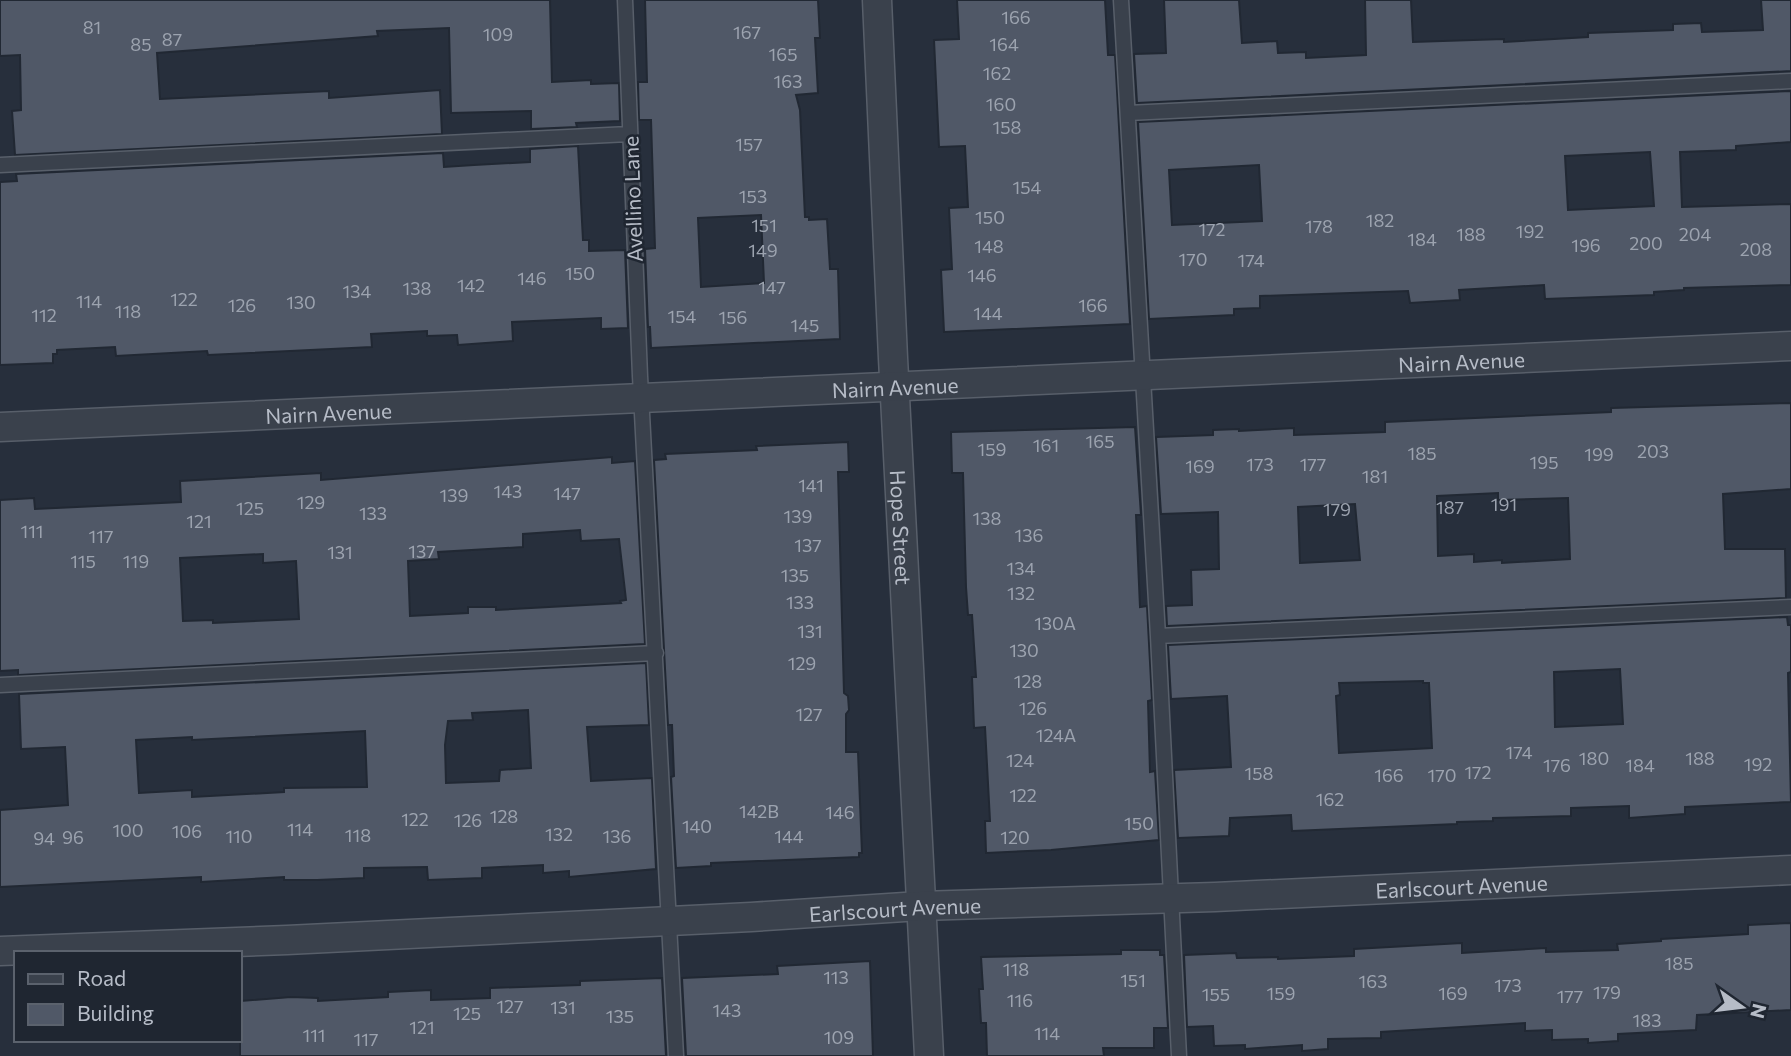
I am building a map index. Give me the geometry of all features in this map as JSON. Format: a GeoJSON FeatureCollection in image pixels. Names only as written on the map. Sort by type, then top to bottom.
{"type":"FeatureCollection","features":[{"type":"Feature","properties":{"kind":"street","name":"Hope Street"},"geometry":{"type":"LineString","coordinates":[[877,0],[929,1056]]}},
{"type":"Feature","properties":{"kind":"street","name":"Nairn Avenue"},"geometry":{"type":"LineString","coordinates":[[0,427],[1791,346]]}},
{"type":"Feature","properties":{"kind":"street","name":"Earlscourt Avenue"},"geometry":{"type":"LineString","coordinates":[[0,951],[287,940],[920,906],[1172,899],[1791,870]]}},
{"type":"Feature","properties":{"kind":"lane","name":"Avellino Lane"},"geometry":{"type":"LineString","coordinates":[[625,0],[641,398],[676,1056]]}},
{"type":"Feature","properties":{"kind":"lane"},"geometry":{"type":"LineString","coordinates":[[1121,0],[1179,1056]]}},
{"type":"Feature","properties":{"kind":"lane"},"geometry":{"type":"LineString","coordinates":[[1128,113],[1791,81]]}},
{"type":"Feature","properties":{"kind":"lane"},"geometry":{"type":"LineString","coordinates":[[0,165],[629,134]]}},
{"type":"Feature","properties":{"kind":"lane"},"geometry":{"type":"LineString","coordinates":[[1158,636],[1791,607]]}},
{"type":"Feature","properties":{"kind":"lane"},"geometry":{"type":"LineString","coordinates":[[0,685],[656,653]]}},
{"type":"Feature","properties":{"kind":"building"},"geometry":{"type":"Polygon","coordinates":[[[0,0],[550,0],[552,82],[591,80],[591,84],[619,83],[620,121],[576,123],[577,127],[531,129],[531,111],[451,113],[449,28],[377,31],[378,36],[157,53],[160,99],[329,91],[329,98],[440,90],[442,134],[15,155],[12,111],[21,110],[20,55],[0,56],[0,0]]]}},
{"type":"Feature","properties":{"kind":"building"},"geometry":{"type":"Polygon","coordinates":[[[645,0],[818,0],[820,38],[815,38],[818,93],[796,95],[800,110],[805,217],[809,217],[809,220],[827,219],[830,269],[838,269],[840,339],[651,348],[645,249],[655,248],[651,120],[639,120],[638,82],[647,82],[645,0]],[[761,215],[698,218],[701,287],[764,283],[761,215]]]}},
{"type":"Feature","properties":{"kind":"building"},"geometry":{"type":"Polygon","coordinates":[[[957,0],[1105,0],[1108,55],[1115,55],[1130,324],[944,332],[941,270],[952,269],[949,208],[968,207],[965,146],[939,147],[934,40],[959,39],[957,0]]]}},
{"type":"Feature","properties":{"kind":"building"},"geometry":{"type":"Polygon","coordinates":[[[1164,0],[1239,0],[1242,43],[1277,41],[1278,53],[1306,52],[1306,58],[1366,55],[1365,0],[1411,0],[1413,42],[1504,39],[1504,42],[1588,37],[1588,33],[1673,30],[1673,24],[1701,23],[1702,32],[1763,30],[1761,0],[1791,0],[1791,71],[1137,103],[1134,54],[1166,53],[1164,0]]]}},
{"type":"Feature","properties":{"kind":"building"},"geometry":{"type":"Polygon","coordinates":[[[1791,91],[1791,142],[1736,146],[1736,150],[1680,152],[1682,207],[1791,204],[1791,285],[1684,288],[1654,292],[1654,295],[1545,299],[1544,285],[1459,290],[1460,300],[1410,303],[1408,291],[1260,296],[1260,308],[1234,309],[1234,315],[1149,319],[1138,122],[1791,91]],[[1650,152],[1565,156],[1568,210],[1654,206],[1650,152]],[[1259,165],[1169,170],[1172,225],[1262,221],[1259,165]]]}},
{"type":"Feature","properties":{"kind":"building"},"geometry":{"type":"Polygon","coordinates":[[[578,146],[583,240],[589,240],[589,251],[625,250],[628,328],[601,329],[601,318],[512,322],[513,341],[458,345],[457,335],[427,336],[427,331],[371,334],[372,347],[208,355],[207,351],[116,356],[115,347],[57,350],[57,354],[53,354],[53,363],[0,365],[0,182],[17,181],[16,174],[443,153],[444,167],[530,162],[530,149],[578,146]]]}},
{"type":"Feature","properties":{"kind":"building"},"geometry":{"type":"Polygon","coordinates":[[[1791,403],[1791,489],[1723,494],[1725,549],[1785,549],[1786,598],[1167,626],[1166,606],[1192,605],[1191,570],[1219,569],[1218,512],[1161,514],[1156,437],[1213,435],[1213,430],[1239,429],[1294,428],[1294,435],[1385,432],[1385,422],[1611,412],[1611,408],[1791,403]],[[1498,493],[1437,496],[1438,556],[1474,554],[1474,562],[1502,560],[1502,563],[1570,559],[1568,498],[1498,500],[1498,493]],[[1355,504],[1298,507],[1300,563],[1360,560],[1355,504]]]}},
{"type":"Feature","properties":{"kind":"building"},"geometry":{"type":"Polygon","coordinates":[[[1135,427],[1141,515],[1136,515],[1140,607],[1147,606],[1152,700],[1148,701],[1150,772],[1155,771],[1159,840],[986,853],[985,821],[990,821],[985,727],[974,728],[972,677],[976,677],[972,615],[968,615],[966,587],[963,473],[952,473],[951,432],[1135,427]]]}},
{"type":"Feature","properties":{"kind":"building"},"geometry":{"type":"Polygon","coordinates":[[[848,442],[849,472],[838,472],[844,693],[848,696],[849,710],[846,714],[846,752],[858,752],[862,853],[859,853],[859,857],[711,863],[711,866],[676,868],[671,777],[674,776],[672,725],[668,725],[654,460],[666,459],[665,454],[848,442]]]}},
{"type":"Feature","properties":{"kind":"building"},"geometry":{"type":"Polygon","coordinates":[[[612,457],[612,463],[635,461],[645,644],[18,675],[18,670],[0,671],[0,500],[34,498],[35,509],[181,502],[180,481],[321,473],[321,480],[612,457]],[[580,530],[523,534],[523,547],[438,552],[439,559],[408,561],[410,616],[468,613],[468,607],[496,607],[496,610],[621,603],[620,601],[626,600],[619,539],[581,541],[580,530]],[[263,554],[180,558],[183,621],[213,620],[213,623],[299,619],[296,561],[263,563],[263,554]]]}},
{"type":"Feature","properties":{"kind":"building"},"geometry":{"type":"Polygon","coordinates":[[[1787,617],[1788,625],[1791,625],[1791,672],[1788,673],[1791,802],[1685,807],[1685,814],[1629,818],[1629,806],[1571,808],[1571,816],[1493,818],[1493,821],[1457,824],[1292,831],[1291,815],[1230,818],[1229,836],[1178,838],[1174,770],[1231,767],[1227,696],[1171,699],[1168,645],[1787,617]],[[1620,669],[1554,672],[1555,727],[1623,724],[1620,669]],[[1339,683],[1340,695],[1336,696],[1339,753],[1432,748],[1429,683],[1339,683]]]}},
{"type":"Feature","properties":{"kind":"building"},"geometry":{"type":"Polygon","coordinates":[[[646,663],[649,725],[587,727],[591,781],[652,778],[656,869],[569,877],[569,871],[543,873],[543,865],[482,868],[482,878],[428,880],[427,867],[364,868],[364,878],[284,880],[284,877],[201,882],[201,877],[0,887],[0,810],[68,805],[65,747],[21,749],[19,694],[646,663]],[[528,710],[472,713],[473,720],[448,721],[445,745],[446,783],[499,781],[500,770],[531,768],[528,710]],[[365,731],[192,740],[192,737],[136,740],[139,793],[192,790],[192,797],[284,792],[284,788],[367,787],[365,731]]]}},
{"type":"Feature","properties":{"kind":"building"},"geometry":{"type":"Polygon","coordinates":[[[1791,923],[1791,1010],[1697,1015],[1696,1030],[1618,1034],[1618,1041],[1588,1043],[1588,1039],[1552,1040],[1552,1030],[1525,1031],[1525,1023],[1381,1032],[1381,1038],[1328,1039],[1328,1049],[1302,1051],[1302,1045],[1245,1049],[1245,1045],[1214,1046],[1213,1026],[1187,1027],[1184,955],[1236,953],[1237,958],[1278,959],[1354,956],[1354,949],[1462,943],[1462,953],[1546,948],[1546,952],[1618,950],[1617,944],[1748,934],[1748,925],[1791,923]]]}},
{"type":"Feature","properties":{"kind":"building"},"geometry":{"type":"Polygon","coordinates":[[[1121,950],[1160,950],[1160,955],[1164,955],[1168,1028],[1154,1028],[1154,1048],[1103,1048],[1104,1056],[987,1056],[986,1023],[981,1023],[981,957],[1121,954],[1121,950]]]}},
{"type":"Feature","properties":{"kind":"building"},"geometry":{"type":"Polygon","coordinates":[[[870,961],[873,1056],[686,1056],[682,978],[778,974],[777,966],[870,961]]]}},
{"type":"Feature","properties":{"kind":"building"},"geometry":{"type":"Polygon","coordinates":[[[662,978],[666,1056],[240,1056],[242,1001],[291,997],[318,998],[318,1001],[388,997],[388,992],[431,990],[431,1000],[490,998],[490,988],[580,985],[580,981],[662,978]]]}}]}
